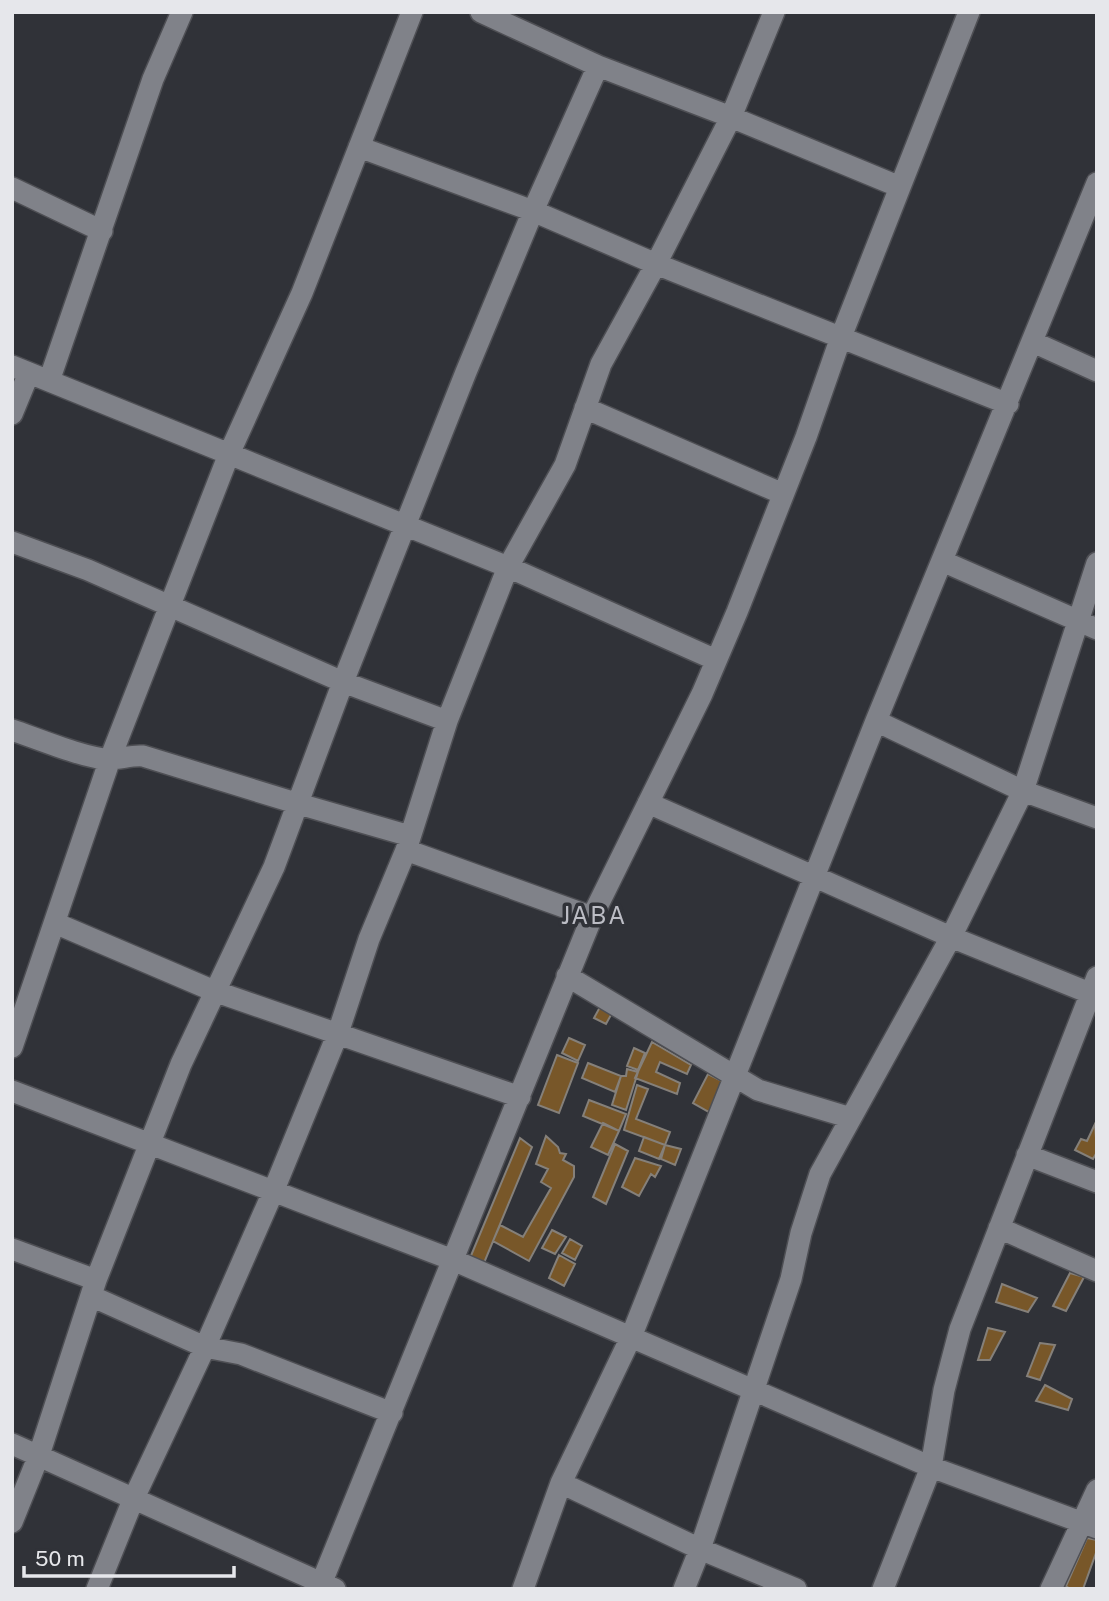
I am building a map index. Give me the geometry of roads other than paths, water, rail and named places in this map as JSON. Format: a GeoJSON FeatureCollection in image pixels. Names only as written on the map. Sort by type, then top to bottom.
{"type":"FeatureCollection","features":[{"type":"Feature","properties":{"kind":"street"},"geometry":{"type":"LineString","coordinates":[[49,381],[153,79],[182,12]]}},
{"type":"Feature","properties":{"kind":"street"},"geometry":{"type":"LineString","coordinates":[[12,1047],[110,759],[169,606],[229,454],[302,293],[412,12]]}},
{"type":"Feature","properties":{"kind":"street"},"geometry":{"type":"LineString","coordinates":[[481,12],[598,66],[731,117],[900,187]]}},
{"type":"Feature","properties":{"kind":"street"},"geometry":{"type":"LineString","coordinates":[[97,1589],[133,1500],[205,1348],[273,1192],[338,1032],[369,939],[408,843],[447,721],[508,567],[565,465],[601,363],[656,264],[731,117],[774,12]]}},
{"type":"Feature","properties":{"kind":"street"},"geometry":{"type":"LineString","coordinates":[[12,1444],[325,1587],[567,976],[592,917],[716,660],[807,437],[841,337],[969,12]]}},
{"type":"Feature","properties":{"kind":"street"},"geometry":{"type":"LineString","coordinates":[[12,1522],[38,1455],[93,1288],[181,1064],[274,867],[343,682],[533,211],[598,66]]}},
{"type":"Feature","properties":{"kind":"street"},"geometry":{"type":"LineString","coordinates":[[359,147],[533,211],[656,264],[1008,404]]}},
{"type":"Feature","properties":{"kind":"street"},"geometry":{"type":"LineString","coordinates":[[523,1589],[561,1483],[631,1337],[876,721],[1097,183]]}},
{"type":"Feature","properties":{"kind":"street"},"geometry":{"type":"LineString","coordinates":[[12,188],[102,231]]}},
{"type":"Feature","properties":{"kind":"street"},"geometry":{"type":"LineString","coordinates":[[1033,342],[1097,371]]}},
{"type":"Feature","properties":{"kind":"street"},"geometry":{"type":"LineString","coordinates":[[12,414],[21,370],[508,567],[716,660]]}},
{"type":"Feature","properties":{"kind":"street"},"geometry":{"type":"LineString","coordinates":[[585,408],[783,494]]}},
{"type":"Feature","properties":{"kind":"street"},"geometry":{"type":"LineString","coordinates":[[12,542],[88,570],[343,682],[447,721]]}},
{"type":"Feature","properties":{"kind":"street"},"geometry":{"type":"LineString","coordinates":[[942,561],[1087,625]]}},
{"type":"Feature","properties":{"kind":"street"},"geometry":{"type":"LineString","coordinates":[[684,1589],[792,1279],[801,1233],[820,1174],[951,937],[1023,791],[1087,625],[1097,563]]}},
{"type":"Feature","properties":{"kind":"street"},"geometry":{"type":"LineString","coordinates":[[876,721],[1023,791],[1097,818]]}},
{"type":"Feature","properties":{"kind":"street"},"geometry":{"type":"LineString","coordinates":[[12,730],[95,757],[110,759],[129,755],[143,756],[299,804],[408,843],[592,917]]}},
{"type":"Feature","properties":{"kind":"street"},"geometry":{"type":"LineString","coordinates":[[648,803],[951,937],[1094,989],[960,1329],[944,1390],[931,1467],[883,1589]]}},
{"type":"Feature","properties":{"kind":"street"},"geometry":{"type":"LineString","coordinates":[[55,923],[215,991],[520,1097]]}},
{"type":"Feature","properties":{"kind":"street"},"geometry":{"type":"LineString","coordinates":[[567,976],[758,1090],[851,1118]]}},
{"type":"Feature","properties":{"kind":"street"},"geometry":{"type":"LineString","coordinates":[[12,1091],[453,1260],[931,1467],[1090,1525]]}},
{"type":"Feature","properties":{"kind":"street"},"geometry":{"type":"LineString","coordinates":[[1027,1155],[1097,1182]]}},
{"type":"Feature","properties":{"kind":"street"},"geometry":{"type":"LineString","coordinates":[[999,1228],[1097,1271]]}},
{"type":"Feature","properties":{"kind":"street"},"geometry":{"type":"LineString","coordinates":[[12,1249],[93,1288],[205,1348],[241,1354],[392,1413]]}},
{"type":"Feature","properties":{"kind":"street"},"geometry":{"type":"LineString","coordinates":[[561,1483],[700,1549],[796,1589]]}},
{"type":"Feature","properties":{"kind":"street"},"geometry":{"type":"LineString","coordinates":[[1052,1589],[1090,1525],[1097,1490]]}},
{"type":"Feature","properties":{"kind":"district","name":"JABA"},"geometry":{"type":"Point","coordinates":[594,916]}}]}
